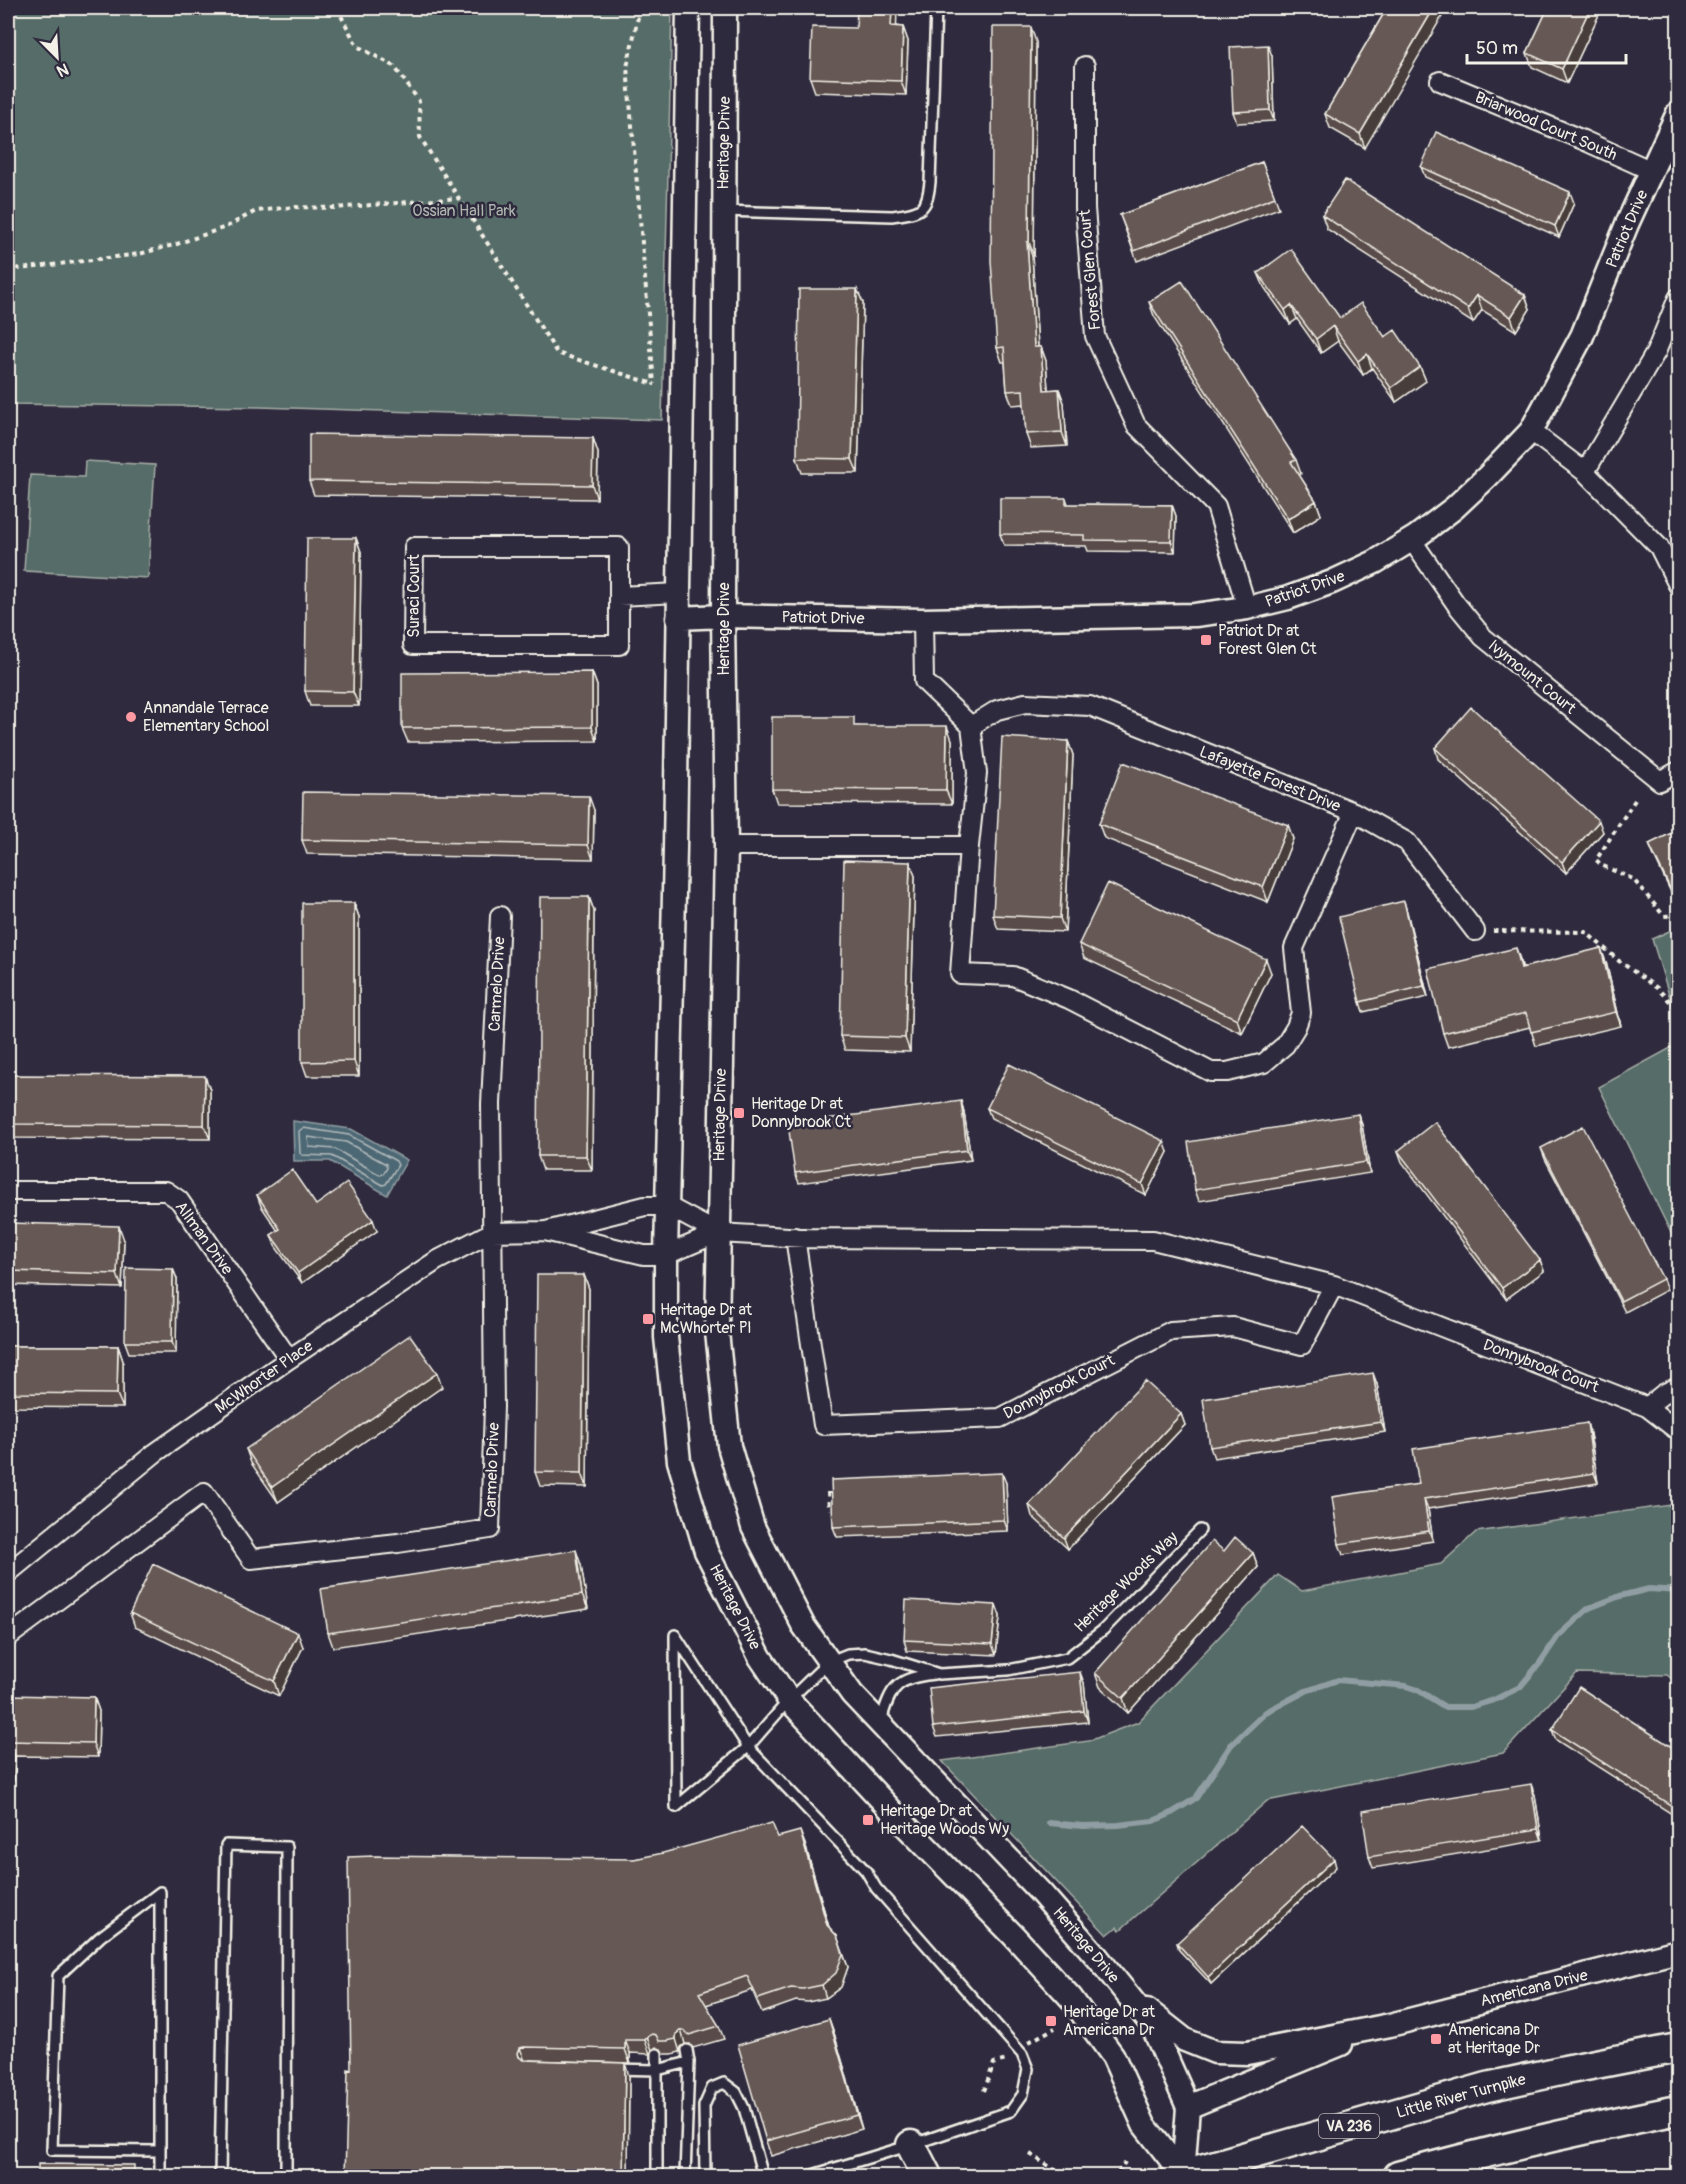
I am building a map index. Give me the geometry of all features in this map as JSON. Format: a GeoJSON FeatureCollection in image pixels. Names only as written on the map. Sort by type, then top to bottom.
{"type":"FeatureCollection","features":[{"type":"Feature","properties":{"kind":"main road","name":"Little River Turnpike"},"geometry":{"type":"LineString","coordinates":[[1180,2176],[1487,2087],[1678,2048]]}},
{"type":"Feature","properties":{"kind":"main road"},"geometry":{"type":"LineString","coordinates":[[1398,2176],[1584,2128],[1678,2110]]}},
{"type":"Feature","properties":{"kind":"main road"},"geometry":{"type":"LineString","coordinates":[[911,2145],[927,2176]]}},
{"type":"Feature","properties":{"kind":"street","name":"Heritage Drive"},"geometry":{"type":"LineString","coordinates":[[688,8],[666,1255],[666,1337],[679,1461],[706,1551],[760,1657],[789,1700],[1071,1998],[1113,2056],[1144,2125],[1180,2176]]}},
{"type":"Feature","properties":{"kind":"street","name":"Heritage Drive"},"geometry":{"type":"LineString","coordinates":[[726,8],[723,616],[726,846],[717,1332],[729,1446],[753,1527],[803,1625],[828,1662],[852,1694],[1041,1893],[1152,2025],[1188,2107],[1180,2176]]}},
{"type":"Feature","properties":{"kind":"street","name":"Forest Glen Court"},"geometry":{"type":"LineString","coordinates":[[1085,66],[1085,208],[1095,336],[1136,425],[1216,506],[1247,608]]}},
{"type":"Feature","properties":{"kind":"street","name":"Briarwood Court South"},"geometry":{"type":"LineString","coordinates":[[1440,81],[1652,171]]}},
{"type":"Feature","properties":{"kind":"street","name":"Patriot Drive"},"geometry":{"type":"LineString","coordinates":[[678,618],[723,616],[923,620],[1196,615],[1247,608],[1288,598],[1332,582],[1375,562],[1454,508],[1531,431],[1582,336],[1627,224],[1677,118]]}},
{"type":"Feature","properties":{"kind":"street"},"geometry":{"type":"LineString","coordinates":[[1585,472],[1656,352],[1678,298]]}},
{"type":"Feature","properties":{"kind":"street"},"geometry":{"type":"LineString","coordinates":[[1531,431],[1585,472],[1659,547],[1678,585]]}},
{"type":"Feature","properties":{"kind":"street","name":"Ivymount Court"},"geometry":{"type":"LineString","coordinates":[[1411,539],[1456,604],[1483,638],[1660,781],[1678,771]]}},
{"type":"Feature","properties":{"kind":"street","name":"Suraci Court"},"geometry":{"type":"LineString","coordinates":[[414,547],[619,547],[619,596],[619,645],[413,645],[414,547]]}},
{"type":"Feature","properties":{"kind":"street"},"geometry":{"type":"LineString","coordinates":[[619,596],[678,593]]}},
{"type":"Feature","properties":{"kind":"street"},"geometry":{"type":"LineString","coordinates":[[923,620],[924,681],[971,726]]}},
{"type":"Feature","properties":{"kind":"street","name":"Lafayette Forest Drive"},"geometry":{"type":"LineString","coordinates":[[1025,703],[1090,706],[1354,812],[1294,948],[1301,1013],[1296,1027],[1285,1045],[1264,1063],[1227,1072],[1211,1072],[1069,999],[1013,976],[960,975],[969,846],[977,773],[971,726],[997,710],[1025,703]]}},
{"type":"Feature","properties":{"kind":"street"},"geometry":{"type":"LineString","coordinates":[[1354,812],[1407,843],[1484,931]]}},
{"type":"Feature","properties":{"kind":"street"},"geometry":{"type":"LineString","coordinates":[[726,846],[969,846]]}},
{"type":"Feature","properties":{"kind":"street","name":"Carmelo Drive"},"geometry":{"type":"LineString","coordinates":[[8,1637],[204,1492],[251,1559],[398,1543],[490,1529],[494,1407],[491,1104],[500,916]]}},
{"type":"Feature","properties":{"kind":"street","name":"Allman Drive"},"geometry":{"type":"LineString","coordinates":[[8,1191],[166,1191],[179,1200],[289,1359]]}},
{"type":"Feature","properties":{"kind":"street","name":"McWhorter Place"},"geometry":{"type":"LineString","coordinates":[[8,1573],[155,1453],[289,1359],[436,1261],[492,1232],[545,1231],[645,1206],[667,1206]]}},
{"type":"Feature","properties":{"kind":"street"},"geometry":{"type":"LineString","coordinates":[[667,1206],[718,1233]]}},
{"type":"Feature","properties":{"kind":"street","name":"McWhorter Place"},"geometry":{"type":"LineString","coordinates":[[545,1231],[644,1255],[666,1255],[718,1233]]}},
{"type":"Feature","properties":{"kind":"street","name":"Donnybrook Court"},"geometry":{"type":"LineString","coordinates":[[718,1233],[795,1237],[1154,1240],[1334,1285],[1647,1407],[1678,1431]]}},
{"type":"Feature","properties":{"kind":"street","name":"Donnybrook Court"},"geometry":{"type":"LineString","coordinates":[[795,1237],[822,1425],[1000,1418],[1171,1331],[1233,1327],[1302,1345],[1334,1285]]}},
{"type":"Feature","properties":{"kind":"street"},"geometry":{"type":"LineString","coordinates":[[1647,1407],[1663,1394],[1678,1387]]}},
{"type":"Feature","properties":{"kind":"street","name":"Americana Drive"},"geometry":{"type":"LineString","coordinates":[[1125,1991],[1185,2040],[1215,2052],[1246,2053],[1390,2025],[1678,1951]]}},
{"type":"Feature","properties":{"kind":"street","name":"Americana Drive"},"geometry":{"type":"LineString","coordinates":[[1188,2107],[1390,2025]]}},
{"type":"Feature","properties":{"kind":"lane"},"geometry":{"type":"LineString","coordinates":[[724,211],[892,216],[916,213],[928,201],[930,182],[936,8]]}},
{"type":"Feature","properties":{"kind":"lane","name":"Heritage Woods Way"},"geometry":{"type":"LineString","coordinates":[[828,1662],[848,1654],[865,1653],[939,1674],[1008,1670],[1067,1658],[1103,1630],[1200,1530]]}},
{"type":"Feature","properties":{"kind":"lane"},"geometry":{"type":"LineString","coordinates":[[809,2176],[911,2145],[1011,2110],[1023,2094],[1028,2069],[1018,2050],[876,1888],[866,1872],[748,1747],[675,1635],[676,1807],[748,1747],[789,1700],[828,1662]]}},
{"type":"Feature","properties":{"kind":"lane"},"geometry":{"type":"LineString","coordinates":[[880,1723],[887,1700],[899,1683],[912,1677],[939,1674]]}},
{"type":"Feature","properties":{"kind":"lane"},"geometry":{"type":"LineString","coordinates":[[220,2176],[226,1845],[286,1848],[286,2176]]}},
{"type":"Feature","properties":{"kind":"lane"},"geometry":{"type":"LineString","coordinates":[[160,2151],[52,2150],[58,1976],[100,1937],[160,1892],[160,1975],[160,2151],[160,2176]]}},
{"type":"Feature","properties":{"kind":"lane"},"geometry":{"type":"LineString","coordinates":[[685,2176],[689,2062],[687,2050]]}},
{"type":"Feature","properties":{"kind":"lane"},"geometry":{"type":"LineString","coordinates":[[657,2054],[657,2176]]}},
{"type":"Feature","properties":{"kind":"lane"},"geometry":{"type":"LineString","coordinates":[[598,2069],[657,2070],[689,2062]]}},
{"type":"Feature","properties":{"kind":"lane"},"geometry":{"type":"LineString","coordinates":[[705,2176],[704,2106],[712,2088],[724,2083],[736,2092],[744,2108],[763,2176]]}},
{"type":"Feature","properties":{"kind":"path"},"geometry":{"type":"LineString","coordinates":[[337,8],[357,46],[394,66],[420,100],[420,137],[557,353],[654,384],[681,384]]}},
{"type":"Feature","properties":{"kind":"path"},"geometry":{"type":"LineString","coordinates":[[640,8],[627,67],[654,384]]}},
{"type":"Feature","properties":{"kind":"path"},"geometry":{"type":"LineString","coordinates":[[8,264],[20,269],[139,254],[226,227],[256,211],[294,207],[334,208],[459,198]]}},
{"type":"Feature","properties":{"kind":"path"},"geometry":{"type":"LineString","coordinates":[[1635,800],[1596,860],[1603,866],[1633,879],[1664,916],[1678,915]]}},
{"type":"Feature","properties":{"kind":"path"},"geometry":{"type":"LineString","coordinates":[[1484,931],[1586,932],[1619,961],[1658,988],[1678,1010]]}},
{"type":"Feature","properties":{"kind":"path"},"geometry":{"type":"LineString","coordinates":[[828,1492],[829,1510]]}},
{"type":"Feature","properties":{"kind":"path"},"geometry":{"type":"LineString","coordinates":[[1030,2154],[1064,2176]]}},
{"type":"Feature","properties":{"kind":"path"},"geometry":{"type":"LineString","coordinates":[[1110,2176],[1118,2173],[1125,2162]]}},
{"type":"Feature","properties":{"kind":"green space","name":"Ossian Hall Park"},"geometry":{"type":"Polygon","coordinates":[[[8,8],[672,8],[662,420],[259,407],[8,404],[8,8]]]}},
{"type":"Feature","properties":{"kind":"green space"},"geometry":{"type":"Polygon","coordinates":[[[85,461],[155,465],[148,578],[24,571],[30,475],[84,477],[85,461]]]}},
{"type":"Feature","properties":{"kind":"green space"},"geometry":{"type":"Polygon","coordinates":[[[1678,927],[1678,1024],[1652,939],[1678,927]]]}},
{"type":"Feature","properties":{"kind":"green space"},"geometry":{"type":"Polygon","coordinates":[[[1678,1044],[1678,1247],[1599,1087],[1678,1044]]]}},
{"type":"Feature","properties":{"kind":"green space"},"geometry":{"type":"Polygon","coordinates":[[[1678,1504],[1678,1684],[1667,1675],[1577,1673],[1503,1753],[1267,1801],[1120,1930],[1117,1927],[1107,1935],[942,1761],[1089,1741],[1138,1722],[1278,1575],[1302,1591],[1441,1564],[1476,1532],[1678,1504]]]}},
{"type":"Feature","properties":{"kind":"water"},"geometry":{"type":"Polygon","coordinates":[[[293,1121],[351,1129],[407,1160],[387,1195],[330,1161],[294,1161],[293,1121]]]}},
{"type":"Feature","properties":{"kind":"building"},"geometry":{"type":"Polygon","coordinates":[[[857,8],[892,8],[891,26],[903,27],[901,81],[810,78],[812,27],[856,28],[857,8]]]}},
{"type":"Feature","properties":{"kind":"building"},"geometry":{"type":"Polygon","coordinates":[[[1387,8],[1434,8],[1360,134],[1325,114],[1387,8]]]}},
{"type":"Feature","properties":{"kind":"building"},"geometry":{"type":"Polygon","coordinates":[[[1548,8],[1590,8],[1562,69],[1527,53],[1548,8]]]}},
{"type":"Feature","properties":{"kind":"building"},"geometry":{"type":"Polygon","coordinates":[[[993,27],[1031,27],[1029,242],[1027,242],[1034,347],[1041,347],[1044,390],[1059,389],[1062,432],[1026,434],[1023,390],[1007,391],[1004,347],[997,348],[991,261],[993,27]]]}},
{"type":"Feature","properties":{"kind":"building"},"geometry":{"type":"Polygon","coordinates":[[[1268,45],[1270,110],[1233,112],[1230,47],[1268,45]]]}},
{"type":"Feature","properties":{"kind":"building"},"geometry":{"type":"Polygon","coordinates":[[[1436,132],[1570,192],[1555,226],[1421,167],[1436,132]]]}},
{"type":"Feature","properties":{"kind":"building"},"geometry":{"type":"Polygon","coordinates":[[[1262,162],[1275,197],[1134,251],[1120,215],[1262,162]]]}},
{"type":"Feature","properties":{"kind":"building"},"geometry":{"type":"Polygon","coordinates":[[[1345,180],[1525,295],[1511,317],[1477,295],[1468,309],[1322,215],[1345,180]]]}},
{"type":"Feature","properties":{"kind":"building"},"geometry":{"type":"Polygon","coordinates":[[[1291,249],[1340,318],[1361,303],[1385,337],[1395,330],[1420,367],[1391,388],[1367,354],[1358,361],[1333,326],[1316,339],[1291,305],[1285,310],[1258,273],[1291,249]]]}},
{"type":"Feature","properties":{"kind":"building"},"geometry":{"type":"Polygon","coordinates":[[[1182,281],[1296,460],[1291,462],[1316,501],[1288,519],[1149,302],[1182,281]]]}},
{"type":"Feature","properties":{"kind":"building"},"geometry":{"type":"Polygon","coordinates":[[[799,289],[857,289],[852,459],[797,458],[799,289]]]}},
{"type":"Feature","properties":{"kind":"building"},"geometry":{"type":"Polygon","coordinates":[[[309,434],[593,438],[592,485],[309,481],[309,434]]]}},
{"type":"Feature","properties":{"kind":"building"},"geometry":{"type":"Polygon","coordinates":[[[1000,498],[1066,498],[1066,504],[1172,505],[1171,541],[1084,540],[1084,535],[1000,534],[1000,498]]]}},
{"type":"Feature","properties":{"kind":"building"},"geometry":{"type":"Polygon","coordinates":[[[307,538],[356,538],[353,692],[305,691],[307,538]]]}},
{"type":"Feature","properties":{"kind":"building"},"geometry":{"type":"Polygon","coordinates":[[[592,672],[592,727],[402,728],[402,673],[592,672]]]}},
{"type":"Feature","properties":{"kind":"building"},"geometry":{"type":"Polygon","coordinates":[[[1471,707],[1599,821],[1562,862],[1435,748],[1471,707]]]}},
{"type":"Feature","properties":{"kind":"building"},"geometry":{"type":"Polygon","coordinates":[[[772,717],[854,717],[854,726],[947,726],[946,790],[772,789],[772,717]]]}},
{"type":"Feature","properties":{"kind":"building"},"geometry":{"type":"Polygon","coordinates":[[[1002,737],[1068,741],[1060,918],[993,915],[1002,737]]]}},
{"type":"Feature","properties":{"kind":"building"},"geometry":{"type":"Polygon","coordinates":[[[1123,762],[1288,825],[1263,887],[1099,824],[1123,762]]]}},
{"type":"Feature","properties":{"kind":"building"},"geometry":{"type":"Polygon","coordinates":[[[303,792],[589,796],[588,845],[302,840],[303,792]]]}},
{"type":"Feature","properties":{"kind":"building"},"geometry":{"type":"Polygon","coordinates":[[[1678,830],[1678,887],[1671,890],[1649,844],[1678,830]]]}},
{"type":"Feature","properties":{"kind":"building"},"geometry":{"type":"Polygon","coordinates":[[[844,860],[910,862],[905,1038],[840,1036],[844,860]]]}},
{"type":"Feature","properties":{"kind":"building"},"geometry":{"type":"Polygon","coordinates":[[[1108,883],[1266,959],[1237,1019],[1079,944],[1108,883]]]}},
{"type":"Feature","properties":{"kind":"building"},"geometry":{"type":"Polygon","coordinates":[[[540,897],[589,897],[586,1156],[538,1156],[540,897]]]}},
{"type":"Feature","properties":{"kind":"building"},"geometry":{"type":"Polygon","coordinates":[[[1404,901],[1424,986],[1360,1002],[1339,917],[1404,901]]]}},
{"type":"Feature","properties":{"kind":"building"},"geometry":{"type":"Polygon","coordinates":[[[302,903],[354,903],[354,1061],[302,1062],[302,903]]]}},
{"type":"Feature","properties":{"kind":"building"},"geometry":{"type":"Polygon","coordinates":[[[1516,948],[1521,968],[1601,948],[1616,1012],[1531,1032],[1526,1013],[1443,1033],[1428,969],[1516,948]]]}},
{"type":"Feature","properties":{"kind":"building"},"geometry":{"type":"Polygon","coordinates":[[[1009,1064],[1164,1141],[1142,1184],[987,1108],[1009,1064]]]}},
{"type":"Feature","properties":{"kind":"building"},"geometry":{"type":"Polygon","coordinates":[[[8,1075],[205,1076],[204,1125],[8,1124],[8,1075]]]}},
{"type":"Feature","properties":{"kind":"building"},"geometry":{"type":"Polygon","coordinates":[[[961,1101],[967,1150],[795,1173],[788,1124],[961,1101]]]}},
{"type":"Feature","properties":{"kind":"building"},"geometry":{"type":"Polygon","coordinates":[[[1358,1114],[1366,1162],[1195,1190],[1188,1142],[1358,1114]]]}},
{"type":"Feature","properties":{"kind":"building"},"geometry":{"type":"Polygon","coordinates":[[[1435,1122],[1540,1260],[1502,1288],[1398,1151],[1435,1122]]]}},
{"type":"Feature","properties":{"kind":"building"},"geometry":{"type":"Polygon","coordinates":[[[1583,1126],[1663,1279],[1621,1301],[1541,1148],[1583,1126]]]}},
{"type":"Feature","properties":{"kind":"building"},"geometry":{"type":"Polygon","coordinates":[[[292,1170],[316,1205],[347,1183],[373,1220],[298,1273],[271,1235],[280,1229],[257,1195],[292,1170]]]}},
{"type":"Feature","properties":{"kind":"building"},"geometry":{"type":"Polygon","coordinates":[[[8,1223],[119,1226],[117,1274],[8,1271],[8,1223]]]}},
{"type":"Feature","properties":{"kind":"building"},"geometry":{"type":"Polygon","coordinates":[[[126,1268],[173,1269],[172,1342],[125,1342],[126,1268]]]}},
{"type":"Feature","properties":{"kind":"building"},"geometry":{"type":"Polygon","coordinates":[[[537,1275],[584,1275],[582,1473],[535,1472],[537,1275]]]}},
{"type":"Feature","properties":{"kind":"building"},"geometry":{"type":"Polygon","coordinates":[[[410,1335],[437,1373],[272,1487],[246,1449],[410,1335]]]}},
{"type":"Feature","properties":{"kind":"building"},"geometry":{"type":"Polygon","coordinates":[[[8,1346],[118,1346],[117,1394],[8,1393],[8,1346]]]}},
{"type":"Feature","properties":{"kind":"building"},"geometry":{"type":"Polygon","coordinates":[[[1373,1373],[1381,1422],[1210,1447],[1203,1399],[1373,1373]]]}},
{"type":"Feature","properties":{"kind":"building"},"geometry":{"type":"Polygon","coordinates":[[[1145,1381],[1181,1414],[1064,1538],[1029,1505],[1145,1381]]]}},
{"type":"Feature","properties":{"kind":"building"},"geometry":{"type":"Polygon","coordinates":[[[1587,1423],[1594,1473],[1424,1499],[1429,1531],[1339,1544],[1332,1497],[1419,1484],[1413,1449],[1587,1423]]]}},
{"type":"Feature","properties":{"kind":"building"},"geometry":{"type":"Polygon","coordinates":[[[1002,1473],[1004,1520],[833,1527],[831,1480],[1002,1473]]]}},
{"type":"Feature","properties":{"kind":"building"},"geometry":{"type":"Polygon","coordinates":[[[1235,1537],[1253,1553],[1123,1698],[1095,1673],[1212,1541],[1224,1551],[1235,1537]]]}},
{"type":"Feature","properties":{"kind":"building"},"geometry":{"type":"Polygon","coordinates":[[[576,1550],[582,1595],[328,1633],[321,1589],[576,1550]]]}},
{"type":"Feature","properties":{"kind":"building"},"geometry":{"type":"Polygon","coordinates":[[[153,1564],[298,1633],[274,1681],[130,1613],[153,1564]]]}},
{"type":"Feature","properties":{"kind":"building"},"geometry":{"type":"Polygon","coordinates":[[[906,1600],[996,1605],[992,1644],[904,1640],[906,1600]]]}},
{"type":"Feature","properties":{"kind":"building"},"geometry":{"type":"Polygon","coordinates":[[[1080,1672],[1084,1711],[933,1727],[929,1688],[1080,1672]]]}},
{"type":"Feature","properties":{"kind":"building"},"geometry":{"type":"Polygon","coordinates":[[[1579,1687],[1678,1751],[1678,1810],[1552,1730],[1579,1687]]]}},
{"type":"Feature","properties":{"kind":"building"},"geometry":{"type":"Polygon","coordinates":[[[9,1695],[94,1697],[93,1743],[10,1741],[8,1767],[9,1695]]]}},
{"type":"Feature","properties":{"kind":"building"},"geometry":{"type":"Polygon","coordinates":[[[1531,1784],[1538,1829],[1369,1857],[1362,1811],[1531,1784]]]}},
{"type":"Feature","properties":{"kind":"building"},"geometry":{"type":"Polygon","coordinates":[[[772,1823],[778,1837],[800,1831],[827,1925],[837,1936],[843,1954],[836,1973],[822,1985],[803,1989],[791,1988],[758,1999],[747,1976],[699,1993],[719,2026],[689,2035],[681,2030],[676,2034],[676,2039],[659,2041],[656,2035],[652,2034],[645,2040],[625,2040],[625,2049],[520,2048],[519,2057],[524,2060],[625,2063],[623,2176],[503,2176],[503,2171],[463,2171],[463,2176],[345,2176],[348,2069],[351,2070],[348,1857],[634,1859],[772,1823]]]}},
{"type":"Feature","properties":{"kind":"building"},"geometry":{"type":"Polygon","coordinates":[[[1302,1826],[1334,1859],[1208,1977],[1177,1943],[1302,1826]]]}},
{"type":"Feature","properties":{"kind":"building"},"geometry":{"type":"Polygon","coordinates":[[[829,2019],[857,2115],[766,2141],[738,2045],[829,2019]]]}},
{"type":"Feature","properties":{"kind":"building"},"geometry":{"type":"Polygon","coordinates":[[[38,2164],[134,2165],[134,2176],[38,2176],[38,2164]]]}},
{"type":"Feature","properties":{"kind":"waterway"},"geometry":{"type":"LineString","coordinates":[[1049,1823],[1083,1826],[1118,1825],[1153,1821],[1170,1814],[1196,1798],[1231,1745],[1266,1712],[1306,1691],[1338,1680],[1406,1686],[1418,1690],[1445,1707],[1471,1707],[1494,1700],[1520,1687],[1558,1636],[1589,1608],[1620,1596],[1649,1589],[1678,1591]]}},
{"type":"Feature","properties":{"kind":"place","name":"Patriot Dr at Forest Glen Ct"},"geometry":{"type":"Point","coordinates":[1206,640]}},
{"type":"Feature","properties":{"kind":"place","name":"Annandale Terrace Elementary School"},"geometry":{"type":"Point","coordinates":[131,717]}},
{"type":"Feature","properties":{"kind":"place","name":"Heritage Dr at Donnybrook Ct"},"geometry":{"type":"Point","coordinates":[739,1113]}},
{"type":"Feature","properties":{"kind":"place","name":"Heritage Dr at McWhorter Pl"},"geometry":{"type":"Point","coordinates":[648,1319]}},
{"type":"Feature","properties":{"kind":"place","name":"Heritage Dr at Heritage Woods Wy"},"geometry":{"type":"Point","coordinates":[868,1820]}},
{"type":"Feature","properties":{"kind":"place","name":"Heritage Dr at Americana Dr"},"geometry":{"type":"Point","coordinates":[1051,2021]}},
{"type":"Feature","properties":{"kind":"place","name":"Americana Dr at Heritage Dr"},"geometry":{"type":"Point","coordinates":[1436,2039]}}]}
